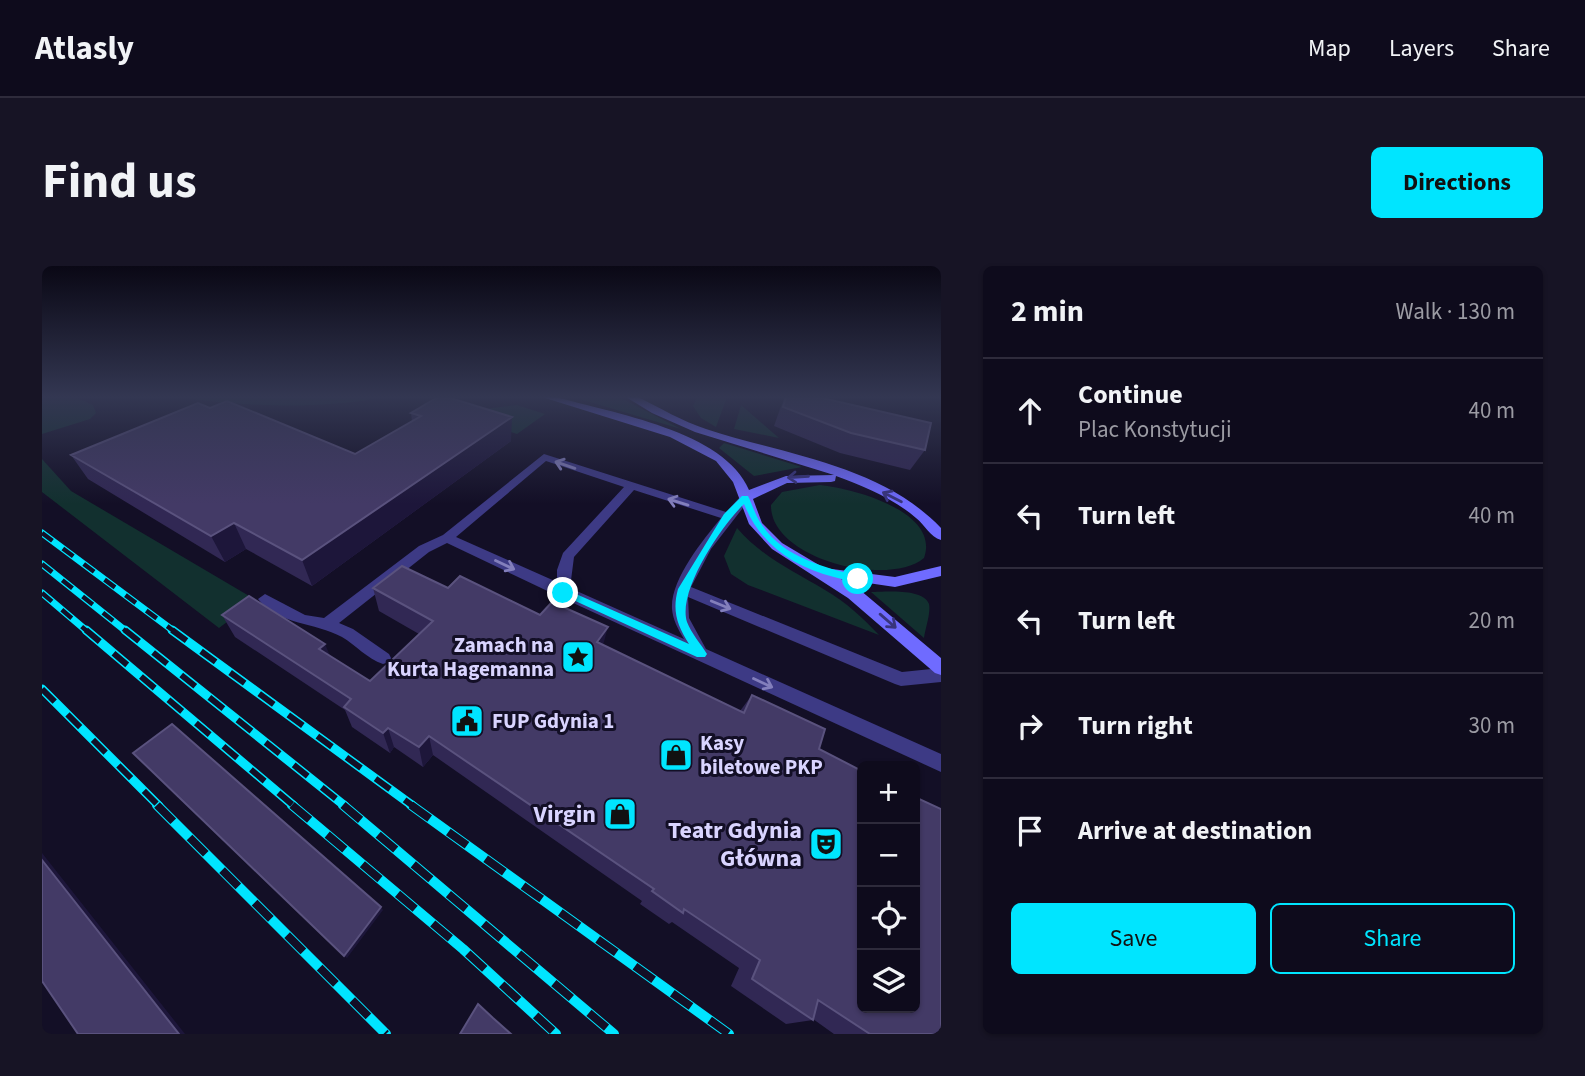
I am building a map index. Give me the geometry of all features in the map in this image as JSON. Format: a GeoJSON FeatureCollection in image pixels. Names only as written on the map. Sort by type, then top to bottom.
{"type":"FeatureCollection","features":[{"type":"Feature","properties":{"kind":"main road"},"geometry":{"type":"LineString","coordinates":[[667,433],[707,450],[730,468],[763,533],[881,614],[941,668]]}},
{"type":"Feature","properties":{"kind":"main road"},"geometry":{"type":"LineString","coordinates":[[709,433],[797,459],[855,481],[912,508],[926,518],[941,536]]}},
{"type":"Feature","properties":{"kind":"main road"},"geometry":{"type":"LineString","coordinates":[[745,498],[772,481],[789,477],[855,481]]}},
{"type":"Feature","properties":{"kind":"main road"},"geometry":{"type":"LineString","coordinates":[[926,518],[941,516]]}},
{"type":"Feature","properties":{"kind":"main road"},"geometry":{"type":"LineString","coordinates":[[812,568],[858,579],[895,582],[941,571]]}},
{"type":"Feature","properties":{"kind":"lane"},"geometry":{"type":"LineString","coordinates":[[327,624],[424,549],[447,538],[544,457],[630,487],[727,516]]}},
{"type":"Feature","properties":{"kind":"lane"},"geometry":{"type":"LineString","coordinates":[[563,593],[568,556],[630,487]]}},
{"type":"Feature","properties":{"kind":"lane"},"geometry":{"type":"LineString","coordinates":[[701,654],[682,623],[679,603],[683,589],[727,516],[745,498]]}},
{"type":"Feature","properties":{"kind":"lane"},"geometry":{"type":"LineString","coordinates":[[447,538],[941,763]]}},
{"type":"Feature","properties":{"kind":"lane"},"geometry":{"type":"LineString","coordinates":[[683,589],[901,679],[941,675]]}},
{"type":"Feature","properties":{"kind":"lane"},"geometry":{"type":"LineString","coordinates":[[265,599],[302,620],[327,624],[348,633],[383,658]]}},
{"type":"Feature","properties":{"kind":"green space"},"geometry":{"type":"Polygon","coordinates":[[[753,433],[773,433],[779,438],[753,433]]]}},
{"type":"Feature","properties":{"kind":"green space"},"geometry":{"type":"Polygon","coordinates":[[[724,443],[802,467],[754,476],[719,448],[724,443]]]}},
{"type":"Feature","properties":{"kind":"green space"},"geometry":{"type":"Polygon","coordinates":[[[42,459],[71,491],[256,600],[219,628],[42,492],[42,459]]]}},
{"type":"Feature","properties":{"kind":"green space"},"geometry":{"type":"Polygon","coordinates":[[[820,485],[871,497],[907,515],[919,527],[926,541],[924,558],[907,567],[860,569],[809,553],[789,540],[776,524],[771,505],[782,492],[820,485]]]}},
{"type":"Feature","properties":{"kind":"green space"},"geometry":{"type":"Polygon","coordinates":[[[737,528],[767,555],[840,600],[879,635],[748,585],[731,574],[724,556],[737,528]]]}},
{"type":"Feature","properties":{"kind":"green space"},"geometry":{"type":"Polygon","coordinates":[[[871,592],[911,593],[925,599],[929,604],[929,616],[924,638],[871,592]]]}},
{"type":"Feature","properties":{"kind":"building"},"geometry":{"type":"Polygon","coordinates":[[[125,433],[304,433],[355,454],[392,433],[489,433],[302,560],[234,523],[211,536],[71,455],[125,433]]]}},
{"type":"Feature","properties":{"kind":"building"},"geometry":{"type":"Polygon","coordinates":[[[851,433],[929,433],[925,450],[851,433]]]}},
{"type":"Feature","properties":{"kind":"building"},"geometry":{"type":"Polygon","coordinates":[[[402,566],[448,588],[460,576],[540,615],[552,602],[608,627],[597,642],[744,713],[752,695],[825,729],[819,749],[857,768],[857,1013],[920,1013],[920,799],[941,809],[941,1034],[870,1034],[818,1000],[813,1020],[752,979],[760,960],[684,909],[683,913],[652,891],[654,889],[429,736],[419,747],[388,728],[383,733],[344,707],[351,699],[222,615],[249,596],[325,644],[319,649],[370,681],[433,621],[373,588],[402,566]]]}},
{"type":"Feature","properties":{"kind":"building"},"geometry":{"type":"Polygon","coordinates":[[[172,724],[381,907],[344,956],[133,753],[172,724]]]}},
{"type":"Feature","properties":{"kind":"building"},"geometry":{"type":"Polygon","coordinates":[[[42,860],[179,1034],[78,1034],[42,981],[42,860]]]}},
{"type":"Feature","properties":{"kind":"building"},"geometry":{"type":"Polygon","coordinates":[[[478,1004],[493,1018],[511,1034],[460,1034],[478,1004]]]}},
{"type":"Feature","properties":{"kind":"railway"},"geometry":{"type":"LineString","coordinates":[[42,533],[175,632]]}},
{"type":"Feature","properties":{"kind":"railway"},"geometry":{"type":"LineString","coordinates":[[42,564],[127,632]]}},
{"type":"Feature","properties":{"kind":"railway"},"geometry":{"type":"LineString","coordinates":[[42,593],[88,632]]}},
{"type":"Feature","properties":{"kind":"railway"},"geometry":{"type":"LineString","coordinates":[[86,630],[294,806]]}},
{"type":"Feature","properties":{"kind":"railway"},"geometry":{"type":"LineString","coordinates":[[125,630],[345,806]]}},
{"type":"Feature","properties":{"kind":"railway"},"geometry":{"type":"LineString","coordinates":[[172,630],[413,806]]}},
{"type":"Feature","properties":{"kind":"railway"},"geometry":{"type":"LineString","coordinates":[[42,689],[159,806]]}},
{"type":"Feature","properties":{"kind":"railway"},"geometry":{"type":"LineString","coordinates":[[157,805],[386,1034]]}},
{"type":"Feature","properties":{"kind":"railway"},"geometry":{"type":"LineString","coordinates":[[292,805],[463,949],[556,1034]]}},
{"type":"Feature","properties":{"kind":"railway"},"geometry":{"type":"LineString","coordinates":[[343,805],[614,1034]]}},
{"type":"Feature","properties":{"kind":"railway"},"geometry":{"type":"LineString","coordinates":[[411,805],[729,1034]]}},
{"type":"Feature","properties":{"kind":"place","name":"Zamach na Kurta Hagemanna"},"geometry":{"type":"Point","coordinates":[578,657]}},
{"type":"Feature","properties":{"kind":"place","name":"FUP Gdynia 1"},"geometry":{"type":"Point","coordinates":[467,721]}},
{"type":"Feature","properties":{"kind":"place","name":"Kasy biletowe PKP"},"geometry":{"type":"Point","coordinates":[676,755]}},
{"type":"Feature","properties":{"kind":"place","name":"Virgin"},"geometry":{"type":"Point","coordinates":[620,814]}},
{"type":"Feature","properties":{"kind":"place","name":"Teatr Gdynia Główna"},"geometry":{"type":"Point","coordinates":[826,844]}},
{"type":"Feature","properties":{"kind":"route"},"geometry":{"type":"LineString","coordinates":[[563,593],[701,654],[682,623],[679,603],[683,589],[727,516],[745,498],[756,524],[777,546],[812,568],[858,579]]}}]}
